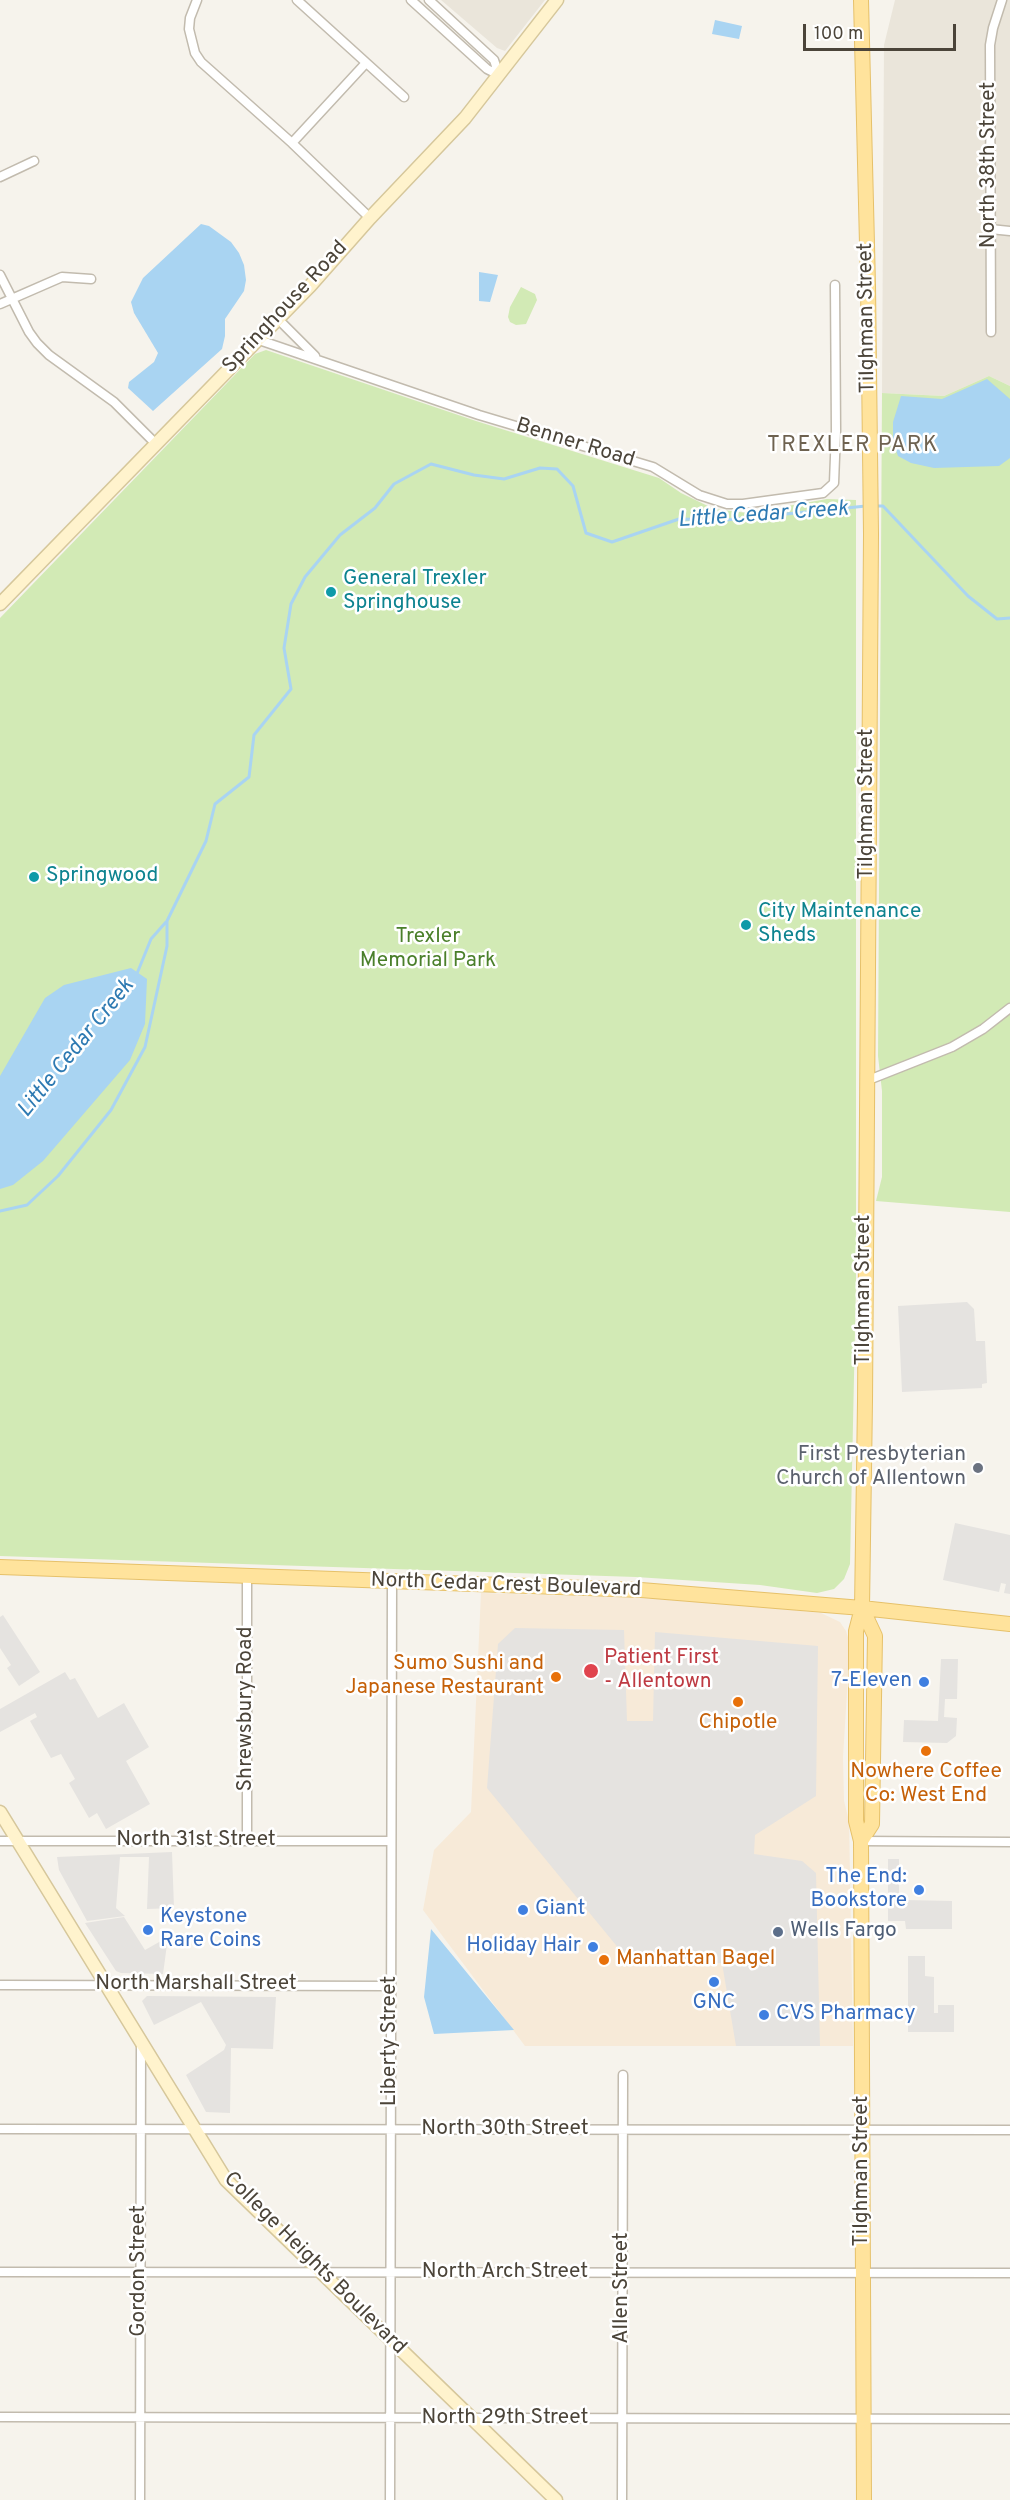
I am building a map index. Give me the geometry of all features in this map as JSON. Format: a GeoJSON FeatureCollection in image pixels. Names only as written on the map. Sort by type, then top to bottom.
{"type":"FeatureCollection","features":[{"type":"Feature","properties":{"kind":"main road","name":"Tilghman Street"},"geometry":{"type":"LineString","coordinates":[[861,0],[871,459],[866,1401],[862,1608],[856,1631],[856,1821],[861,1841],[864,2500]]}},
{"type":"Feature","properties":{"kind":"main road","name":"North Cedar Crest Boulevard"},"geometry":{"type":"LineString","coordinates":[[0,1567],[641,1590],[862,1608],[1010,1624]]}},
{"type":"Feature","properties":{"kind":"main road","name":"Tilghman Street"},"geometry":{"type":"LineString","coordinates":[[861,1841],[872,1824],[876,1636],[862,1608]]}},
{"type":"Feature","properties":{"kind":"street"},"geometry":{"type":"LineString","coordinates":[[197,0],[190,18],[189,29],[195,53],[201,62],[292,143],[370,218]]}},
{"type":"Feature","properties":{"kind":"street"},"geometry":{"type":"LineString","coordinates":[[297,0],[404,97]]}},
{"type":"Feature","properties":{"kind":"street"},"geometry":{"type":"LineString","coordinates":[[411,0],[487,69],[499,75]]}},
{"type":"Feature","properties":{"kind":"street"},"geometry":{"type":"LineString","coordinates":[[429,0],[494,60],[499,75]]}},
{"type":"Feature","properties":{"kind":"street","name":"Springhouse Road"},"geometry":{"type":"LineString","coordinates":[[0,604],[155,443],[279,320],[370,218],[452,132],[557,0]]}},
{"type":"Feature","properties":{"kind":"street","name":"North 38th Street"},"geometry":{"type":"LineString","coordinates":[[991,332],[990,45],[1002,0]]}},
{"type":"Feature","properties":{"kind":"street"},"geometry":{"type":"LineString","coordinates":[[292,143],[365,64]]}},
{"type":"Feature","properties":{"kind":"street"},"geometry":{"type":"LineString","coordinates":[[0,177],[34,160]]}},
{"type":"Feature","properties":{"kind":"street"},"geometry":{"type":"LineString","coordinates":[[990,229],[1010,231]]}},
{"type":"Feature","properties":{"kind":"street"},"geometry":{"type":"LineString","coordinates":[[0,275],[37,343],[49,355],[114,402],[155,443]]}},
{"type":"Feature","properties":{"kind":"street"},"geometry":{"type":"LineString","coordinates":[[0,304],[62,277],[91,279]]}},
{"type":"Feature","properties":{"kind":"street","name":"Benner Road"},"geometry":{"type":"LineString","coordinates":[[259,340],[479,415],[653,467],[699,495],[727,504],[743,504],[824,493],[831,487],[835,476],[836,442],[835,285]]}},
{"type":"Feature","properties":{"kind":"street","name":"Benner Road"},"geometry":{"type":"LineString","coordinates":[[279,320],[317,358]]}},
{"type":"Feature","properties":{"kind":"street"},"geometry":{"type":"LineString","coordinates":[[866,1081],[952,1047],[983,1029],[1010,1008]]}},
{"type":"Feature","properties":{"kind":"street","name":"Shrewsbury Road"},"geometry":{"type":"LineString","coordinates":[[247,1576],[247,1841]]}},
{"type":"Feature","properties":{"kind":"street","name":"Liberty Street"},"geometry":{"type":"LineString","coordinates":[[390,2500],[392,1582]]}},
{"type":"Feature","properties":{"kind":"street","name":"College Heights Boulevard"},"geometry":{"type":"LineString","coordinates":[[0,1812],[226,2180],[556,2500]]}},
{"type":"Feature","properties":{"kind":"street","name":"North 31st Street"},"geometry":{"type":"LineString","coordinates":[[0,1841],[391,1840]]}},
{"type":"Feature","properties":{"kind":"street"},"geometry":{"type":"LineString","coordinates":[[861,1841],[1010,1842]]}},
{"type":"Feature","properties":{"kind":"street","name":"North Marshall Street"},"geometry":{"type":"LineString","coordinates":[[0,1985],[391,1986]]}},
{"type":"Feature","properties":{"kind":"street","name":"Gordon Street"},"geometry":{"type":"LineString","coordinates":[[140,2500],[141,2042]]}},
{"type":"Feature","properties":{"kind":"street","name":"Allen Street"},"geometry":{"type":"LineString","coordinates":[[622,2500],[623,2075]]}},
{"type":"Feature","properties":{"kind":"street","name":"North 30th Street"},"geometry":{"type":"LineString","coordinates":[[0,2129],[1010,2130]]}},
{"type":"Feature","properties":{"kind":"street","name":"North Arch Street"},"geometry":{"type":"LineString","coordinates":[[0,2272],[1010,2273]]}},
{"type":"Feature","properties":{"kind":"street","name":"North 29th Street"},"geometry":{"type":"LineString","coordinates":[[0,2417],[1010,2419]]}},
{"type":"Feature","properties":{"kind":"shaded area"},"geometry":{"type":"Polygon","coordinates":[[[441,0],[545,0],[505,51],[497,48],[441,0]]]}},
{"type":"Feature","properties":{"kind":"shaded area"},"geometry":{"type":"Polygon","coordinates":[[[895,0],[1010,0],[1010,386],[989,376],[944,396],[882,393],[884,45],[895,0]]]}},
{"type":"Feature","properties":{"kind":"shaded area"},"geometry":{"type":"Polygon","coordinates":[[[967,1302],[974,1309],[976,1341],[985,1341],[987,1383],[982,1384],[982,1388],[902,1392],[898,1306],[967,1302]]]}},
{"type":"Feature","properties":{"kind":"shaded area"},"geometry":{"type":"Polygon","coordinates":[[[955,1523],[1010,1535],[1010,1594],[1004,1593],[1006,1584],[1001,1583],[999,1592],[943,1580],[955,1523]]]}},
{"type":"Feature","properties":{"kind":"shaded area"},"geometry":{"type":"Polygon","coordinates":[[[481,1593],[698,1600],[821,1613],[840,1622],[850,1644],[843,1757],[844,1801],[849,1821],[853,2046],[525,2046],[423,1910],[434,1850],[471,1812],[481,1593]]]}},
{"type":"Feature","properties":{"kind":"shaded area"},"geometry":{"type":"Polygon","coordinates":[[[3,1615],[40,1672],[19,1686],[7,1668],[11,1665],[0,1648],[0,1617],[3,1615]]]}},
{"type":"Feature","properties":{"kind":"shaded area"},"geometry":{"type":"Polygon","coordinates":[[[515,1628],[624,1630],[627,1721],[653,1721],[655,1632],[818,1646],[816,1796],[755,1835],[754,1854],[802,1861],[816,1873],[820,2046],[736,2046],[722,1963],[629,1961],[487,1788],[498,1644],[515,1628]]]}},
{"type":"Feature","properties":{"kind":"shaded area"},"geometry":{"type":"Polygon","coordinates":[[[941,1659],[958,1659],[957,1699],[945,1699],[944,1717],[957,1718],[956,1736],[947,1743],[903,1742],[904,1720],[938,1721],[941,1659]]]}},
{"type":"Feature","properties":{"kind":"shaded area"},"geometry":{"type":"Polygon","coordinates":[[[65,1672],[70,1680],[75,1678],[98,1718],[124,1703],[149,1747],[126,1761],[150,1804],[106,1829],[97,1813],[89,1818],[69,1783],[75,1779],[61,1754],[51,1758],[30,1721],[37,1717],[35,1713],[0,1732],[0,1709],[65,1672]]]}},
{"type":"Feature","properties":{"kind":"shaded area"},"geometry":{"type":"Polygon","coordinates":[[[172,1852],[174,1908],[147,1909],[149,1857],[120,1857],[116,1908],[125,1916],[87,1921],[59,1870],[57,1857],[172,1852]]]}},
{"type":"Feature","properties":{"kind":"shaded area"},"geometry":{"type":"Polygon","coordinates":[[[888,1859],[899,1859],[899,1906],[904,1908],[905,1900],[952,1901],[952,1929],[906,1929],[905,1921],[888,1921],[888,1859]]]}},
{"type":"Feature","properties":{"kind":"shaded area"},"geometry":{"type":"Polygon","coordinates":[[[124,1917],[145,1950],[168,1937],[163,1974],[116,1971],[85,1923],[124,1917]]]}},
{"type":"Feature","properties":{"kind":"shaded area"},"geometry":{"type":"Polygon","coordinates":[[[908,1956],[925,1956],[925,1976],[934,1977],[934,2013],[938,2013],[938,2005],[954,2005],[954,2032],[908,2032],[908,1956]]]}},
{"type":"Feature","properties":{"kind":"shaded area"},"geometry":{"type":"Polygon","coordinates":[[[147,1996],[276,1997],[273,2049],[231,2048],[230,2113],[206,2112],[186,2075],[224,2050],[226,2045],[201,2002],[154,2025],[142,2001],[147,1996]]]}},
{"type":"Feature","properties":{"kind":"green space"},"geometry":{"type":"Polygon","coordinates":[[[521,287],[535,294],[537,300],[526,324],[516,325],[510,322],[508,317],[510,307],[521,287]]]}},
{"type":"Feature","properties":{"kind":"green space","name":"Trexler Memorial Park"},"geometry":{"type":"Polygon","coordinates":[[[266,350],[476,421],[659,478],[681,493],[714,509],[748,513],[827,499],[856,500],[856,1283],[850,1564],[844,1579],[834,1589],[817,1593],[760,1585],[636,1577],[0,1556],[0,618],[255,354],[266,350]]]}},
{"type":"Feature","properties":{"kind":"green space"},"geometry":{"type":"Polygon","coordinates":[[[989,376],[1010,386],[1010,1212],[876,1201],[882,1177],[882,1091],[878,1056],[882,393],[944,396],[989,376]]]}},
{"type":"Feature","properties":{"kind":"water"},"geometry":{"type":"Polygon","coordinates":[[[715,20],[742,26],[739,39],[712,34],[715,20]]]}},
{"type":"Feature","properties":{"kind":"water"},"geometry":{"type":"Polygon","coordinates":[[[201,224],[209,226],[231,242],[239,253],[244,265],[246,280],[244,291],[225,319],[222,349],[153,411],[128,388],[129,382],[154,362],[158,353],[134,313],[131,302],[143,278],[201,224]]]}},
{"type":"Feature","properties":{"kind":"water"},"geometry":{"type":"Polygon","coordinates":[[[479,272],[498,275],[490,302],[479,301],[479,272]]]}},
{"type":"Feature","properties":{"kind":"water"},"geometry":{"type":"Polygon","coordinates":[[[987,379],[1010,399],[1010,458],[999,466],[934,468],[911,463],[898,456],[893,442],[893,422],[901,396],[942,399],[987,379]]]}},
{"type":"Feature","properties":{"kind":"water"},"geometry":{"type":"Polygon","coordinates":[[[131,968],[147,979],[145,1024],[130,1060],[43,1161],[13,1185],[0,1189],[0,1076],[45,998],[64,985],[131,968]]]}},
{"type":"Feature","properties":{"kind":"water"},"geometry":{"type":"Polygon","coordinates":[[[431,1929],[514,2030],[434,2034],[424,1997],[431,1929]]]}},
{"type":"Feature","properties":{"kind":"waterway","name":"Little Cedar Creek"},"geometry":{"type":"LineString","coordinates":[[0,1211],[27,1205],[58,1176],[111,1110],[145,1047],[167,946],[167,921],[206,841],[215,804],[249,777],[254,735],[291,689],[284,648],[291,604],[305,577],[340,535],[375,508],[394,484],[431,464],[474,475],[504,479],[540,468],[557,469],[573,486],[586,533],[612,542],[679,519],[726,520],[866,506]]}},
{"type":"Feature","properties":{"kind":"waterway","name":"Little Cedar Creek"},"geometry":{"type":"LineString","coordinates":[[875,506],[883,506],[968,596],[997,619],[1010,618]]}},
{"type":"Feature","properties":{"kind":"waterway","name":"Little Cedar Creek"},"geometry":{"type":"LineString","coordinates":[[136,976],[151,939],[166,922]]}},
{"type":"Feature","properties":{"kind":"place","name":"General Trexler Springhouse"},"geometry":{"type":"Point","coordinates":[331,592]}},
{"type":"Feature","properties":{"kind":"place","name":"Springwood"},"geometry":{"type":"Point","coordinates":[34,877]}},
{"type":"Feature","properties":{"kind":"place","name":"City Maintenance Sheds"},"geometry":{"type":"Point","coordinates":[746,925]}},
{"type":"Feature","properties":{"kind":"place","name":"First Presbyterian Church of Allentown"},"geometry":{"type":"Point","coordinates":[978,1468]}},
{"type":"Feature","properties":{"kind":"place","name":"Patient First - Allentown"},"geometry":{"type":"Point","coordinates":[591,1671]}},
{"type":"Feature","properties":{"kind":"place","name":"Sumo Sushi and Japanese Restaurant"},"geometry":{"type":"Point","coordinates":[556,1677]}},
{"type":"Feature","properties":{"kind":"place","name":"7-Eleven"},"geometry":{"type":"Point","coordinates":[924,1682]}},
{"type":"Feature","properties":{"kind":"place","name":"Chipotle"},"geometry":{"type":"Point","coordinates":[738,1702]}},
{"type":"Feature","properties":{"kind":"place","name":"Nowhere Coffee Co: West End"},"geometry":{"type":"Point","coordinates":[926,1751]}},
{"type":"Feature","properties":{"kind":"place","name":"The End: Bookstore"},"geometry":{"type":"Point","coordinates":[919,1890]}},
{"type":"Feature","properties":{"kind":"place","name":"Giant"},"geometry":{"type":"Point","coordinates":[523,1910]}},
{"type":"Feature","properties":{"kind":"place","name":"Keystone Rare Coins"},"geometry":{"type":"Point","coordinates":[148,1930]}},
{"type":"Feature","properties":{"kind":"place","name":"Wells Fargo"},"geometry":{"type":"Point","coordinates":[778,1932]}},
{"type":"Feature","properties":{"kind":"place","name":"Holiday Hair"},"geometry":{"type":"Point","coordinates":[593,1947]}},
{"type":"Feature","properties":{"kind":"place","name":"Manhattan Bagel"},"geometry":{"type":"Point","coordinates":[604,1960]}},
{"type":"Feature","properties":{"kind":"place","name":"GNC"},"geometry":{"type":"Point","coordinates":[714,1982]}},
{"type":"Feature","properties":{"kind":"place","name":"CVS Pharmacy"},"geometry":{"type":"Point","coordinates":[764,2015]}},
{"type":"Feature","properties":{"kind":"district","name":"TREXLER PARK"},"geometry":{"type":"Point","coordinates":[853,447]}}]}
